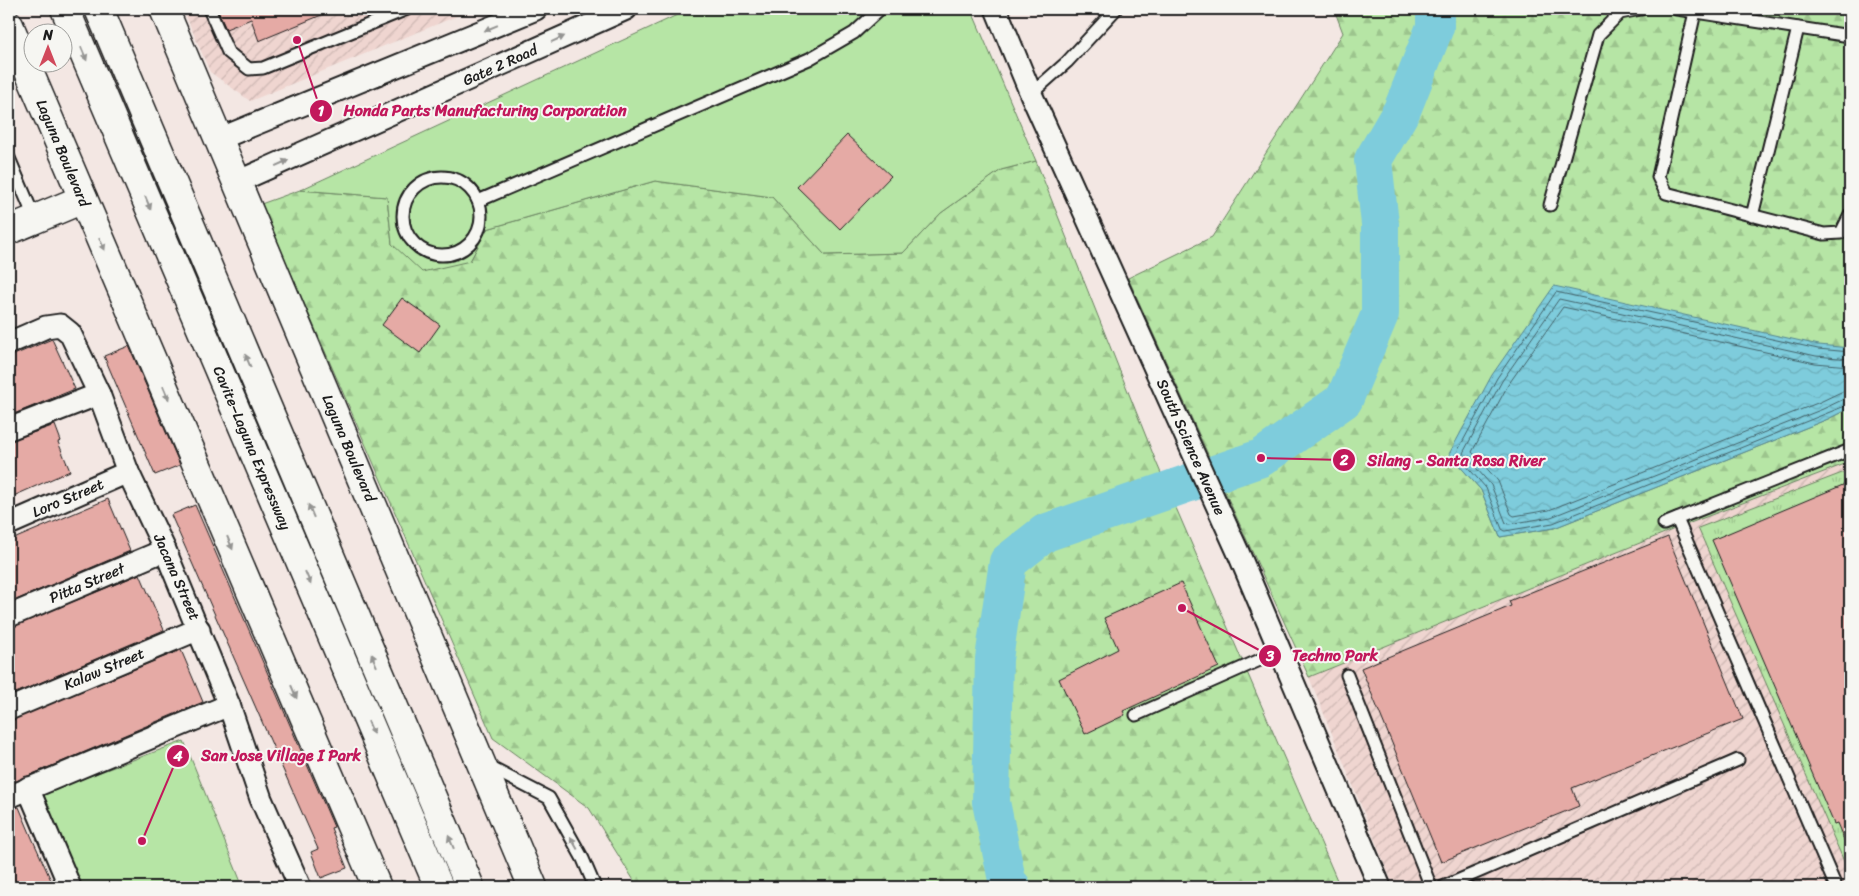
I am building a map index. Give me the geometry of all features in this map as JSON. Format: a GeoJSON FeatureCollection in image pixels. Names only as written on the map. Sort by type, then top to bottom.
{"type":"FeatureCollection","features":[{"type":"Feature","properties":{"kind":"main road","name":"Cavite–Laguna Expressway"},"geometry":{"type":"LineString","coordinates":[[65,9],[310,545],[470,887]]}},
{"type":"Feature","properties":{"kind":"main road","name":"Cavite–Laguna Expressway"},"geometry":{"type":"LineString","coordinates":[[99,9],[310,545],[439,887]]}},
{"type":"Feature","properties":{"kind":"main road","name":"Laguna Boulevard"},"geometry":{"type":"LineString","coordinates":[[164,9],[533,887]]}},
{"type":"Feature","properties":{"kind":"main road","name":"Laguna Boulevard"},"geometry":{"type":"LineString","coordinates":[[9,25],[377,887]]}},
{"type":"Feature","properties":{"kind":"main road"},"geometry":{"type":"LineString","coordinates":[[9,230],[83,199]]}},
{"type":"Feature","properties":{"kind":"street"},"geometry":{"type":"LineString","coordinates":[[219,139],[536,9]]}},
{"type":"Feature","properties":{"kind":"street","name":"Gate 2 Road"},"geometry":{"type":"LineString","coordinates":[[237,182],[626,9]]}},
{"type":"Feature","properties":{"kind":"street","name":"South Science Avenue"},"geometry":{"type":"LineString","coordinates":[[996,9],[1031,94],[1238,552],[1380,887]]}},
{"type":"Feature","properties":{"kind":"street","name":"Jacana Street"},"geometry":{"type":"LineString","coordinates":[[9,343],[46,327],[60,325],[70,333],[99,394],[128,472],[165,550],[199,629],[229,705],[261,799],[300,887]]}},
{"type":"Feature","properties":{"kind":"street"},"geometry":{"type":"LineString","coordinates":[[9,429],[99,394]]}},
{"type":"Feature","properties":{"kind":"street","name":"Loro Street"},"geometry":{"type":"LineString","coordinates":[[9,524],[128,472]]}},
{"type":"Feature","properties":{"kind":"street","name":"Pitta Street"},"geometry":{"type":"LineString","coordinates":[[9,616],[165,550]]}},
{"type":"Feature","properties":{"kind":"street","name":"Kalaw Street"},"geometry":{"type":"LineString","coordinates":[[9,709],[199,629]]}},
{"type":"Feature","properties":{"kind":"street"},"geometry":{"type":"LineString","coordinates":[[9,797],[229,705]]}},
{"type":"Feature","properties":{"kind":"street"},"geometry":{"type":"LineString","coordinates":[[28,788],[70,887]]}},
{"type":"Feature","properties":{"kind":"lane"},"geometry":{"type":"LineString","coordinates":[[209,9],[228,52],[249,69],[263,68],[407,9]]}},
{"type":"Feature","properties":{"kind":"lane"},"geometry":{"type":"LineString","coordinates":[[478,201],[809,60],[854,33],[880,9]]}},
{"type":"Feature","properties":{"kind":"lane"},"geometry":{"type":"LineString","coordinates":[[1031,94],[1067,62],[1116,9]]}},
{"type":"Feature","properties":{"kind":"lane"},"geometry":{"type":"LineString","coordinates":[[1550,205],[1598,35],[1620,13],[1641,9]]}},
{"type":"Feature","properties":{"kind":"lane"},"geometry":{"type":"LineString","coordinates":[[1677,9],[1850,36]]}},
{"type":"Feature","properties":{"kind":"lane"},"geometry":{"type":"LineString","coordinates":[[1695,12],[1658,177],[1666,193],[1824,234],[1841,233],[1850,215]]}},
{"type":"Feature","properties":{"kind":"lane"},"geometry":{"type":"LineString","coordinates":[[1752,216],[1798,28]]}},
{"type":"Feature","properties":{"kind":"lane"},"geometry":{"type":"LineString","coordinates":[[9,158],[35,219]]}},
{"type":"Feature","properties":{"kind":"lane"},"geometry":{"type":"LineString","coordinates":[[446,177],[456,180],[465,184],[478,201],[481,212],[480,224],[469,244],[459,250],[448,254],[431,252],[416,244],[408,235],[403,214],[405,204],[410,194],[425,181],[446,177]]}},
{"type":"Feature","properties":{"kind":"lane"},"geometry":{"type":"LineString","coordinates":[[1664,524],[1850,450]]}},
{"type":"Feature","properties":{"kind":"lane"},"geometry":{"type":"LineString","coordinates":[[1677,519],[1836,887]]}},
{"type":"Feature","properties":{"kind":"lane"},"geometry":{"type":"LineString","coordinates":[[1136,715],[1280,651]]}},
{"type":"Feature","properties":{"kind":"lane"},"geometry":{"type":"LineString","coordinates":[[1347,675],[1431,887]]}},
{"type":"Feature","properties":{"kind":"lane"},"geometry":{"type":"LineString","coordinates":[[1443,887],[1738,760]]}},
{"type":"Feature","properties":{"kind":"lane"},"geometry":{"type":"LineString","coordinates":[[481,762],[548,798],[583,859],[595,887]]}},
{"type":"Feature","properties":{"kind":"shaded area"},"geometry":{"type":"Polygon","coordinates":[[[183,9],[474,9],[250,101],[210,72],[183,9]]]}},
{"type":"Feature","properties":{"kind":"shaded area"},"geometry":{"type":"Polygon","coordinates":[[[1850,462],[1850,887],[1394,887],[1309,677],[1677,528],[1850,462]]]}},
{"type":"Feature","properties":{"kind":"green space"},"geometry":{"type":"Polygon","coordinates":[[[690,9],[971,9],[1036,161],[1001,170],[941,213],[903,253],[825,255],[772,197],[655,181],[487,229],[470,261],[422,272],[392,244],[387,197],[300,190],[690,9]]]}},
{"type":"Feature","properties":{"kind":"green space"},"geometry":{"type":"Polygon","coordinates":[[[1334,9],[1850,9],[1850,350],[1449,454],[1481,490],[1500,537],[1554,528],[1828,419],[1850,408],[1850,462],[1677,528],[1309,677],[1128,278],[1212,237],[1343,33],[1334,9]]]}},
{"type":"Feature","properties":{"kind":"green space"},"geometry":{"type":"Polygon","coordinates":[[[1036,161],[1157,464],[1340,887],[638,887],[589,808],[493,738],[261,204],[300,190],[387,197],[392,244],[470,261],[487,229],[655,181],[772,197],[825,255],[903,253],[941,213],[1001,170],[1036,161]]]}},
{"type":"Feature","properties":{"kind":"green space"},"geometry":{"type":"Polygon","coordinates":[[[1850,470],[1850,875],[1698,528],[1850,470]]]}},
{"type":"Feature","properties":{"kind":"green space"},"geometry":{"type":"Polygon","coordinates":[[[184,741],[243,887],[79,887],[41,794],[184,741]]]}},
{"type":"Feature","properties":{"kind":"water"},"geometry":{"type":"Polygon","coordinates":[[[1554,286],[1819,345],[1850,348],[1850,408],[1828,419],[1554,528],[1500,537],[1481,490],[1449,454],[1492,375],[1554,286]]]}},
{"type":"Feature","properties":{"kind":"building"},"geometry":{"type":"Polygon","coordinates":[[[217,9],[336,9],[259,41],[251,19],[226,29],[217,9]]]}},
{"type":"Feature","properties":{"kind":"building"},"geometry":{"type":"Polygon","coordinates":[[[847,135],[891,176],[840,229],[797,187],[847,135]]]}},
{"type":"Feature","properties":{"kind":"building"},"geometry":{"type":"Polygon","coordinates":[[[402,298],[440,325],[420,353],[382,325],[402,298]]]}},
{"type":"Feature","properties":{"kind":"building"},"geometry":{"type":"Polygon","coordinates":[[[52,339],[75,389],[9,416],[9,357],[52,339]]]}},
{"type":"Feature","properties":{"kind":"building"},"geometry":{"type":"Polygon","coordinates":[[[129,346],[180,465],[155,475],[104,356],[129,346]]]}},
{"type":"Feature","properties":{"kind":"building"},"geometry":{"type":"Polygon","coordinates":[[[55,425],[61,441],[58,442],[70,471],[9,498],[9,441],[55,425]]]}},
{"type":"Feature","properties":{"kind":"building"},"geometry":{"type":"Polygon","coordinates":[[[1850,482],[1850,854],[1837,823],[1834,824],[1712,540],[1850,482]]]}},
{"type":"Feature","properties":{"kind":"building"},"geometry":{"type":"Polygon","coordinates":[[[108,499],[130,551],[9,603],[9,541],[108,499]]]}},
{"type":"Feature","properties":{"kind":"building"},"geometry":{"type":"Polygon","coordinates":[[[195,505],[334,827],[331,828],[347,868],[321,878],[311,852],[318,849],[171,515],[195,505]]]}},
{"type":"Feature","properties":{"kind":"building"},"geometry":{"type":"Polygon","coordinates":[[[1668,537],[1743,719],[1572,788],[1579,806],[1441,862],[1361,668],[1511,606],[1509,601],[1668,537]]]}},
{"type":"Feature","properties":{"kind":"building"},"geometry":{"type":"Polygon","coordinates":[[[140,574],[164,630],[9,696],[9,628],[140,574]]]}},
{"type":"Feature","properties":{"kind":"building"},"geometry":{"type":"Polygon","coordinates":[[[1181,583],[1219,667],[1123,711],[1125,715],[1085,734],[1059,679],[1118,649],[1104,618],[1181,583]]]}},
{"type":"Feature","properties":{"kind":"building"},"geometry":{"type":"Polygon","coordinates":[[[181,650],[203,702],[9,784],[9,721],[181,650]]]}},
{"type":"Feature","properties":{"kind":"building"},"geometry":{"type":"Polygon","coordinates":[[[19,807],[54,887],[9,887],[9,809],[19,807]]]}},
{"type":"Feature","properties":{"kind":"waterway"},"geometry":{"type":"LineString","coordinates":[[1012,887],[1008,885],[991,802],[994,659],[1008,562],[1045,533],[1261,458],[1344,400],[1380,314],[1380,224],[1373,160],[1402,110],[1435,27],[1435,9]]}},
{"type":"Feature","properties":{"kind":"place","name":"Honda Parts Manufacturing Corporation"},"geometry":{"type":"Point","coordinates":[297,40]}},
{"type":"Feature","properties":{"kind":"place","name":"Silang - Santa Rosa River"},"geometry":{"type":"Point","coordinates":[1261,458]}},
{"type":"Feature","properties":{"kind":"place","name":"Techno Park"},"geometry":{"type":"Point","coordinates":[1182,608]}},
{"type":"Feature","properties":{"kind":"place","name":"San Jose Village I Park"},"geometry":{"type":"Point","coordinates":[142,841]}}]}
